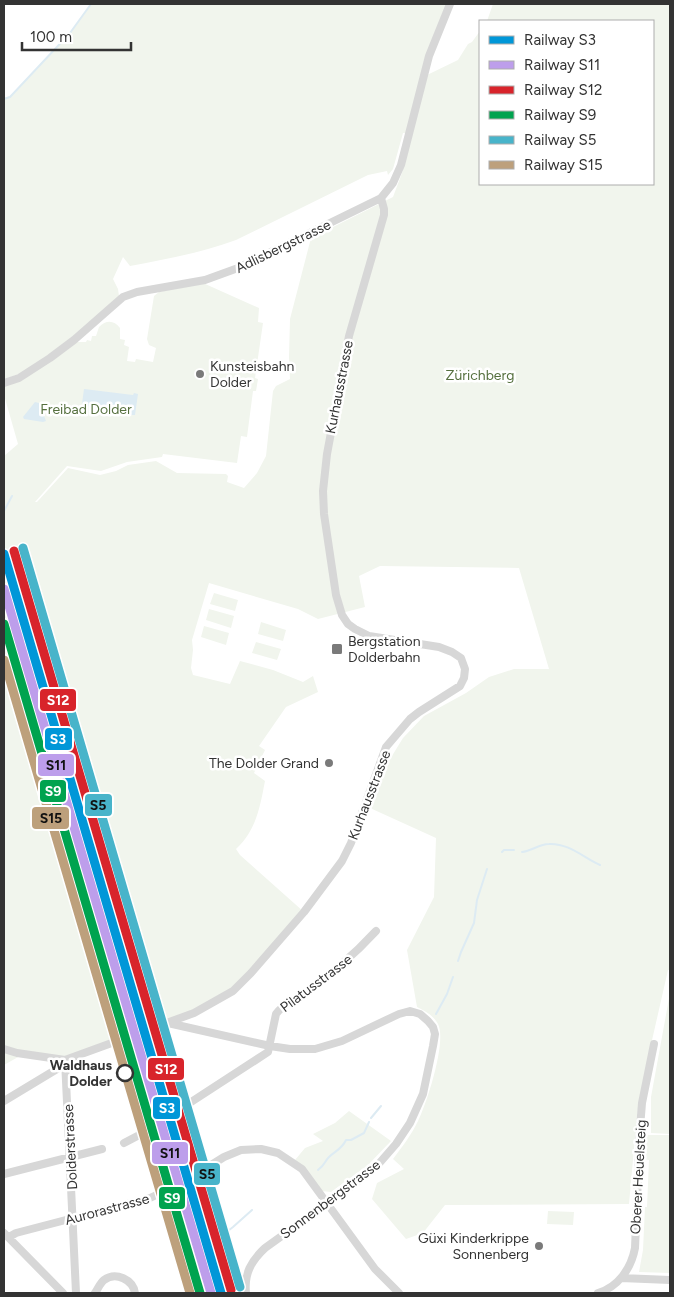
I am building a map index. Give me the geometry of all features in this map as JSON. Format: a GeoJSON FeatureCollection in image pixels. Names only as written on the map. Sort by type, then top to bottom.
{"type":"FeatureCollection","features":[{"type":"Feature","properties":{"kind":"street","name":"Adlisbergstrasse"},"geometry":{"type":"LineString","coordinates":[[4,384],[19,378],[50,358],[74,340],[123,297],[137,292],[205,280],[229,272],[381,198],[393,183],[401,165],[429,56],[450,4]]}},
{"type":"Feature","properties":{"kind":"street","name":"Kurhausstrasse"},"geometry":{"type":"LineString","coordinates":[[4,1101],[57,1068],[65,1060],[194,1013],[233,992],[304,912],[342,861],[351,843],[386,747],[410,719],[430,704],[460,686],[464,678],[465,668],[461,658],[452,652],[439,647],[369,636],[355,629],[342,616],[336,595],[324,514],[323,492],[326,460],[349,336],[384,215],[381,198]]}},
{"type":"Feature","properties":{"kind":"street","name":"Pilatusstrasse"},"geometry":{"type":"LineString","coordinates":[[270,1046],[276,1014],[279,1009],[302,995],[359,950],[376,931]]}},
{"type":"Feature","properties":{"kind":"street","name":"Sonnenbergstrasse"},"geometry":{"type":"LineString","coordinates":[[168,1023],[270,1046],[315,1049],[342,1041],[399,1014],[410,1012],[420,1014],[433,1027],[435,1034],[423,1094],[410,1124],[396,1144],[376,1167],[254,1258],[245,1280],[246,1293]]}},
{"type":"Feature","properties":{"kind":"street","name":"Oberer Heuelsteig"},"geometry":{"type":"LineString","coordinates":[[598,1293],[608,1290],[621,1278],[633,1259],[640,1128],[644,1094],[654,1044]]}},
{"type":"Feature","properties":{"kind":"street"},"geometry":{"type":"LineString","coordinates":[[124,1143],[145,1132],[262,1056],[268,1052],[270,1046]]}},
{"type":"Feature","properties":{"kind":"street"},"geometry":{"type":"LineString","coordinates":[[4,1049],[16,1053],[65,1060]]}},
{"type":"Feature","properties":{"kind":"street","name":"Dolderstrasse"},"geometry":{"type":"LineString","coordinates":[[65,1060],[74,1218],[76,1293]]}},
{"type":"Feature","properties":{"kind":"street"},"geometry":{"type":"LineString","coordinates":[[57,1068],[66,1072]]}},
{"type":"Feature","properties":{"kind":"street"},"geometry":{"type":"LineString","coordinates":[[4,1174],[102,1149]]}},
{"type":"Feature","properties":{"kind":"street","name":"Aurorastrasse"},"geometry":{"type":"LineString","coordinates":[[6,1235],[150,1198],[172,1188],[224,1157],[241,1150],[261,1149],[278,1153],[302,1169],[375,1269],[399,1293]]}},
{"type":"Feature","properties":{"kind":"street"},"geometry":{"type":"LineString","coordinates":[[6,1235],[63,1293]]}},
{"type":"Feature","properties":{"kind":"street"},"geometry":{"type":"LineString","coordinates":[[95,1293],[104,1280],[116,1277],[127,1280],[132,1284],[135,1293]]}},
{"type":"Feature","properties":{"kind":"street"},"geometry":{"type":"LineString","coordinates":[[621,1278],[670,1280]]}},
{"type":"Feature","properties":{"kind":"green space"},"geometry":{"type":"Polygon","coordinates":[[[91,4],[446,5],[427,75],[458,60],[468,44],[472,42],[479,32],[479,185],[654,185],[654,20],[487,20],[493,4],[670,4],[670,970],[668,970],[650,1049],[637,1115],[629,1204],[445,1205],[423,1233],[406,1239],[372,1199],[377,1183],[404,1169],[393,1159],[413,1131],[426,1101],[435,1072],[440,1032],[434,1018],[417,1007],[407,950],[434,897],[436,838],[370,808],[387,764],[403,738],[424,716],[466,693],[489,677],[514,669],[549,669],[519,568],[380,566],[359,576],[365,607],[318,619],[298,609],[209,583],[192,640],[191,668],[193,675],[230,684],[240,661],[273,670],[303,682],[313,676],[318,692],[286,707],[259,746],[265,750],[254,773],[265,781],[261,800],[253,826],[236,849],[240,855],[304,912],[251,973],[219,1000],[66,1058],[27,1052],[4,1065],[4,456],[18,444],[4,395],[4,385],[75,342],[91,341],[92,336],[96,336],[99,327],[107,322],[113,322],[120,328],[120,339],[125,340],[124,345],[129,347],[127,361],[135,362],[136,359],[153,362],[156,348],[149,345],[147,339],[154,296],[159,292],[203,283],[259,308],[258,322],[263,323],[255,378],[258,379],[256,391],[253,391],[247,437],[241,436],[237,463],[163,454],[162,457],[127,462],[101,471],[67,466],[35,502],[68,468],[100,475],[116,471],[128,465],[156,461],[177,473],[226,474],[228,476],[227,482],[244,488],[257,473],[266,456],[273,391],[276,386],[290,379],[290,319],[311,238],[393,197],[402,173],[412,134],[403,133],[393,169],[388,175],[387,171],[368,175],[236,240],[197,252],[130,266],[123,257],[113,279],[119,296],[51,356],[20,373],[4,379],[4,98],[10,96],[70,33],[91,4]]]}},
{"type":"Feature","properties":{"kind":"green space"},"geometry":{"type":"Polygon","coordinates":[[[214,593],[238,600],[235,611],[210,604],[214,593]]]}},
{"type":"Feature","properties":{"kind":"green space"},"geometry":{"type":"Polygon","coordinates":[[[209,609],[234,616],[231,628],[206,620],[209,609]]]}},
{"type":"Feature","properties":{"kind":"green space"},"geometry":{"type":"Polygon","coordinates":[[[261,622],[286,630],[283,641],[258,634],[261,622]]]}},
{"type":"Feature","properties":{"kind":"green space"},"geometry":{"type":"Polygon","coordinates":[[[204,626],[229,633],[226,645],[201,637],[204,626]]]}},
{"type":"Feature","properties":{"kind":"green space"},"geometry":{"type":"Polygon","coordinates":[[[256,642],[281,649],[277,660],[252,653],[256,642]]]}},
{"type":"Feature","properties":{"kind":"green space"},"geometry":{"type":"Polygon","coordinates":[[[670,993],[670,1134],[651,1133],[651,1097],[670,993]]]}},
{"type":"Feature","properties":{"kind":"green space"},"geometry":{"type":"Polygon","coordinates":[[[349,1111],[391,1141],[368,1165],[331,1192],[321,1191],[295,1160],[305,1148],[323,1141],[313,1134],[335,1123],[349,1111]]]}},
{"type":"Feature","properties":{"kind":"green space"},"geometry":{"type":"Polygon","coordinates":[[[644,1135],[670,1135],[670,1273],[639,1272],[643,1250],[645,1207],[647,1207],[649,1160],[643,1159],[644,1135]]]}},
{"type":"Feature","properties":{"kind":"green space"},"geometry":{"type":"Polygon","coordinates":[[[548,1211],[574,1212],[573,1225],[547,1224],[548,1211]]]}},
{"type":"Feature","properties":{"kind":"shaded area"},"geometry":{"type":"Polygon","coordinates":[[[84,389],[138,394],[135,415],[130,415],[130,412],[82,404],[84,389]]]}},
{"type":"Feature","properties":{"kind":"shaded area"},"geometry":{"type":"Polygon","coordinates":[[[35,402],[39,403],[46,421],[24,419],[23,417],[35,402]]]}},
{"type":"Feature","properties":{"kind":"waterway"},"geometry":{"type":"LineString","coordinates":[[4,99],[10,97],[70,33],[91,4]]}},
{"type":"Feature","properties":{"kind":"waterway"},"geometry":{"type":"LineString","coordinates":[[4,511],[12,496]]}},
{"type":"Feature","properties":{"kind":"waterway"},"geometry":{"type":"LineString","coordinates":[[522,852],[545,844],[556,844],[570,848],[600,865]]}},
{"type":"Feature","properties":{"kind":"waterway"},"geometry":{"type":"LineString","coordinates":[[502,852],[504,850],[514,850]]}},
{"type":"Feature","properties":{"kind":"waterway"},"geometry":{"type":"LineString","coordinates":[[458,961],[474,923],[477,900],[487,869]]}},
{"type":"Feature","properties":{"kind":"waterway"},"geometry":{"type":"LineString","coordinates":[[436,1014],[447,994],[453,977]]}},
{"type":"Feature","properties":{"kind":"waterway"},"geometry":{"type":"LineString","coordinates":[[371,1118],[381,1106]]}},
{"type":"Feature","properties":{"kind":"waterway"},"geometry":{"type":"LineString","coordinates":[[318,1170],[346,1140],[351,1140],[364,1133],[369,1122]]}},
{"type":"Feature","properties":{"kind":"waterway"},"geometry":{"type":"LineString","coordinates":[[187,1293],[190,1287],[193,1266],[201,1252],[252,1210]]}},
{"type":"Feature","properties":{"kind":"rail line","name":"S5"},"geometry":{"type":"LineString","coordinates":[[23,548],[240,1287]]}},
{"type":"Feature","properties":{"kind":"rail line","name":"S12"},"geometry":{"type":"LineString","coordinates":[[14,551],[231,1290]]}},
{"type":"Feature","properties":{"kind":"rail line","name":"S3"},"geometry":{"type":"LineString","coordinates":[[4,554],[221,1293]]}},
{"type":"Feature","properties":{"kind":"rail line","name":"S11"},"geometry":{"type":"LineString","coordinates":[[4,589],[211,1293]]}},
{"type":"Feature","properties":{"kind":"rail line","name":"S9"},"geometry":{"type":"LineString","coordinates":[[4,624],[200,1293]]}},
{"type":"Feature","properties":{"kind":"rail line","name":"S15"},"geometry":{"type":"LineString","coordinates":[[4,660],[190,1293]]}},
{"type":"Feature","properties":{"kind":"place","name":"Kunsteisbahn Dolder"},"geometry":{"type":"Point","coordinates":[200,374]}},
{"type":"Feature","properties":{"kind":"place","name":"Bergstation Dolderbahn"},"geometry":{"type":"Point","coordinates":[337,649]}},
{"type":"Feature","properties":{"kind":"place","name":"The Dolder Grand"},"geometry":{"type":"Point","coordinates":[329,763]}},
{"type":"Feature","properties":{"kind":"place","name":"Waldhaus Dolder"},"geometry":{"type":"Point","coordinates":[125,1073]}},
{"type":"Feature","properties":{"kind":"place","name":"Güxi Kinderkrippe Sonnenberg"},"geometry":{"type":"Point","coordinates":[539,1246]}},
{"type":"Feature","properties":{"kind":"park label","name":"Zürichberg"},"geometry":{"type":"Point","coordinates":[480,375]}},
{"type":"Feature","properties":{"kind":"park label","name":"Freibad Dolder"},"geometry":{"type":"Point","coordinates":[86,409]}}]}
